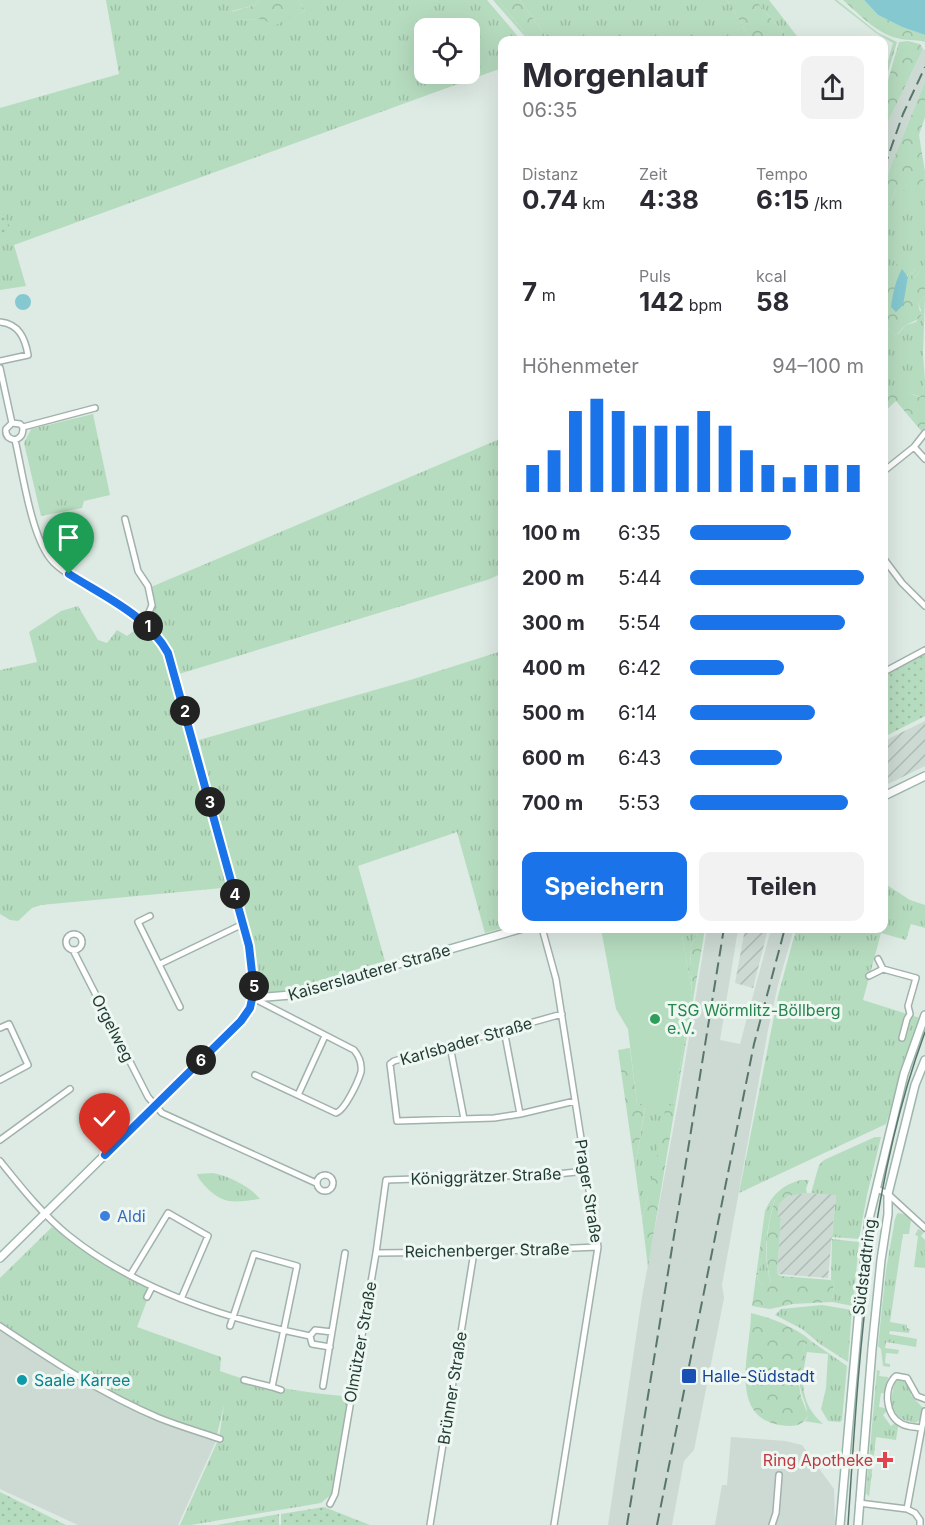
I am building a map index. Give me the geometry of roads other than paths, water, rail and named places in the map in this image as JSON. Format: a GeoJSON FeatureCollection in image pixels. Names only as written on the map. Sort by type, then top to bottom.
{"type":"FeatureCollection","features":[{"type":"Feature","properties":{"kind":"street"},"geometry":{"type":"LineString","coordinates":[[0,322],[7,322],[18,329],[26,339],[28,355],[0,361]]}},
{"type":"Feature","properties":{"kind":"street"},"geometry":{"type":"LineString","coordinates":[[0,368],[12,423]]}},
{"type":"Feature","properties":{"kind":"street"},"geometry":{"type":"LineString","coordinates":[[23,427],[21,438],[15,440],[10,439],[3,432],[12,423],[23,427],[95,408]]}},
{"type":"Feature","properties":{"kind":"street"},"geometry":{"type":"LineString","coordinates":[[888,468],[914,447],[925,433]]}},
{"type":"Feature","properties":{"kind":"street"},"geometry":{"type":"LineString","coordinates":[[0,1258],[241,1021],[250,1008],[253,998],[252,966],[243,924],[168,653],[145,622],[69,574],[47,555],[33,522],[15,440]]}},
{"type":"Feature","properties":{"kind":"street"},"geometry":{"type":"LineString","coordinates":[[914,447],[925,459]]}},
{"type":"Feature","properties":{"kind":"street"},"geometry":{"type":"LineString","coordinates":[[124,519],[138,571],[148,586],[152,605],[145,622]]}},
{"type":"Feature","properties":{"kind":"street"},"geometry":{"type":"LineString","coordinates":[[888,564],[902,583],[925,606]]}},
{"type":"Feature","properties":{"kind":"street"},"geometry":{"type":"LineString","coordinates":[[888,670],[925,650]]}},
{"type":"Feature","properties":{"kind":"street"},"geometry":{"type":"LineString","coordinates":[[888,794],[925,776]]}},
{"type":"Feature","properties":{"kind":"street"},"geometry":{"type":"LineString","coordinates":[[150,916],[138,921],[180,1007]]}},
{"type":"Feature","properties":{"kind":"street"},"geometry":{"type":"LineString","coordinates":[[160,964],[243,924]]}},
{"type":"Feature","properties":{"kind":"street","name":"Kaiserslauterer Straße"},"geometry":{"type":"LineString","coordinates":[[253,998],[291,995],[506,933]]}},
{"type":"Feature","properties":{"kind":"street","name":"Prager Straße"},"geometry":{"type":"LineString","coordinates":[[543,933],[556,979],[598,1247],[554,1525]]}},
{"type":"Feature","properties":{"kind":"street","name":"Orgelweg"},"geometry":{"type":"LineString","coordinates":[[73,950],[148,1097],[155,1106]]}},
{"type":"Feature","properties":{"kind":"street"},"geometry":{"type":"LineString","coordinates":[[878,959],[883,969]]}},
{"type":"Feature","properties":{"kind":"street"},"geometry":{"type":"LineString","coordinates":[[869,976],[883,969],[916,978],[908,1006],[910,1014],[902,1038]]}},
{"type":"Feature","properties":{"kind":"street"},"geometry":{"type":"LineString","coordinates":[[253,998],[354,1050],[359,1055],[360,1074],[343,1110],[336,1113],[255,1075]]}},
{"type":"Feature","properties":{"kind":"street","name":"Karlsbader Straße"},"geometry":{"type":"LineString","coordinates":[[562,1014],[394,1061],[390,1064],[397,1121],[464,1119],[520,1114],[575,1101]]}},
{"type":"Feature","properties":{"kind":"street"},"geometry":{"type":"LineString","coordinates":[[910,1014],[924,1017]]}},
{"type":"Feature","properties":{"kind":"street","name":"Südstadtring"},"geometry":{"type":"LineString","coordinates":[[840,1525],[869,1219],[904,1074],[924,1017]]}},
{"type":"Feature","properties":{"kind":"street"},"geometry":{"type":"LineString","coordinates":[[0,1028],[9,1024],[28,1065],[0,1080]]}},
{"type":"Feature","properties":{"kind":"street"},"geometry":{"type":"LineString","coordinates":[[504,1030],[520,1114]]}},
{"type":"Feature","properties":{"kind":"street"},"geometry":{"type":"LineString","coordinates":[[298,1095],[325,1036]]}},
{"type":"Feature","properties":{"kind":"street"},"geometry":{"type":"LineString","coordinates":[[450,1046],[464,1119]]}},
{"type":"Feature","properties":{"kind":"street","name":"Südstadtring"},"geometry":{"type":"LineString","coordinates":[[858,1525],[873,1340],[888,1214],[888,1194],[915,1085],[925,1060]]}},
{"type":"Feature","properties":{"kind":"street"},"geometry":{"type":"LineString","coordinates":[[0,1140],[70,1089]]}},
{"type":"Feature","properties":{"kind":"street"},"geometry":{"type":"LineString","coordinates":[[155,1106],[162,1113],[316,1183]]}},
{"type":"Feature","properties":{"kind":"street"},"geometry":{"type":"LineString","coordinates":[[0,1161],[66,1233],[84,1247],[152,1287],[233,1318],[310,1336]]}},
{"type":"Feature","properties":{"kind":"street","name":"Königgrätzer Straße"},"geometry":{"type":"LineString","coordinates":[[386,1180],[586,1171]]}},
{"type":"Feature","properties":{"kind":"street","name":"Olmützer Straße"},"geometry":{"type":"LineString","coordinates":[[330,1504],[335,1494],[376,1253],[386,1180]]}},
{"type":"Feature","properties":{"kind":"street"},"geometry":{"type":"LineString","coordinates":[[877,1189],[888,1194],[925,1228]]}},
{"type":"Feature","properties":{"kind":"street"},"geometry":{"type":"LineString","coordinates":[[131,1274],[168,1213],[208,1236],[181,1299]]}},
{"type":"Feature","properties":{"kind":"street","name":"Reichenberger Straße"},"geometry":{"type":"LineString","coordinates":[[376,1253],[598,1247]]}},
{"type":"Feature","properties":{"kind":"street","name":"Brünner Straße"},"geometry":{"type":"LineString","coordinates":[[430,1525],[474,1252]]}},
{"type":"Feature","properties":{"kind":"street"},"geometry":{"type":"LineString","coordinates":[[323,1386],[345,1253]]}},
{"type":"Feature","properties":{"kind":"street"},"geometry":{"type":"LineString","coordinates":[[230,1326],[254,1254],[297,1266],[272,1388]]}},
{"type":"Feature","properties":{"kind":"street"},"geometry":{"type":"LineString","coordinates":[[147,1297],[152,1287]]}},
{"type":"Feature","properties":{"kind":"street"},"geometry":{"type":"LineString","coordinates":[[0,1326],[48,1360],[104,1391],[159,1418],[220,1439]]}},
{"type":"Feature","properties":{"kind":"street"},"geometry":{"type":"LineString","coordinates":[[310,1336],[315,1330],[332,1332]]}},
{"type":"Feature","properties":{"kind":"street"},"geometry":{"type":"LineString","coordinates":[[310,1336],[312,1344],[330,1347]]}},
{"type":"Feature","properties":{"kind":"street"},"geometry":{"type":"LineString","coordinates":[[921,1428],[902,1425],[892,1415],[887,1401],[891,1382],[896,1376],[907,1378],[917,1396],[925,1399]]}},
{"type":"Feature","properties":{"kind":"street"},"geometry":{"type":"LineString","coordinates":[[244,1380],[281,1390]]}},
{"type":"Feature","properties":{"kind":"street"},"geometry":{"type":"LineString","coordinates":[[908,1509],[925,1411]]}},
{"type":"Feature","properties":{"kind":"street"},"geometry":{"type":"LineString","coordinates":[[772,1525],[776,1513],[779,1475]]}},
{"type":"Feature","properties":{"kind":"street"},"geometry":{"type":"LineString","coordinates":[[859,1503],[908,1509],[915,1513],[920,1520],[920,1525]]}},
{"type":"Feature","properties":{"kind":"water"},"geometry":{"type":"Polygon","coordinates":[[[864,0],[925,0],[925,35],[878,15],[864,0]]]}},
{"type":"Feature","properties":{"kind":"water"},"geometry":{"type":"Polygon","coordinates":[[[902,269],[908,277],[903,305],[896,312],[891,307],[896,283],[902,269]]]}},
{"type":"Feature","properties":{"kind":"water"},"geometry":{"type":"Polygon","coordinates":[[[23,294],[31,302],[23,310],[15,302],[23,294]]]}},
{"type":"Feature","properties":{"kind":"tram line"},"geometry":{"type":"LineString","coordinates":[[848,1525],[862,1338],[878,1213],[905,1091],[925,1032]]}},
{"type":"Feature","properties":{"kind":"railway"},"geometry":{"type":"LineString","coordinates":[[888,157],[903,114],[925,67]]}},
{"type":"Feature","properties":{"kind":"railway"},"geometry":{"type":"LineString","coordinates":[[627,1525],[723,933]]}},
{"type":"Feature","properties":{"kind":"railway"},"geometry":{"type":"LineString","coordinates":[[657,1525],[754,1044],[784,933]]}},
{"type":"Feature","properties":{"kind":"place","name":"TSG Wörmlitz-Böllberg e.V."},"geometry":{"type":"Point","coordinates":[655,1019]}},
{"type":"Feature","properties":{"kind":"place","name":"Aldi"},"geometry":{"type":"Point","coordinates":[105,1216]}},
{"type":"Feature","properties":{"kind":"place","name":"Halle-Südstadt"},"geometry":{"type":"Point","coordinates":[689,1376]}},
{"type":"Feature","properties":{"kind":"place","name":"Saale Karree"},"geometry":{"type":"Point","coordinates":[22,1380]}},
{"type":"Feature","properties":{"kind":"place","name":"Ring Apotheke"},"geometry":{"type":"Point","coordinates":[885,1460]}}]}
